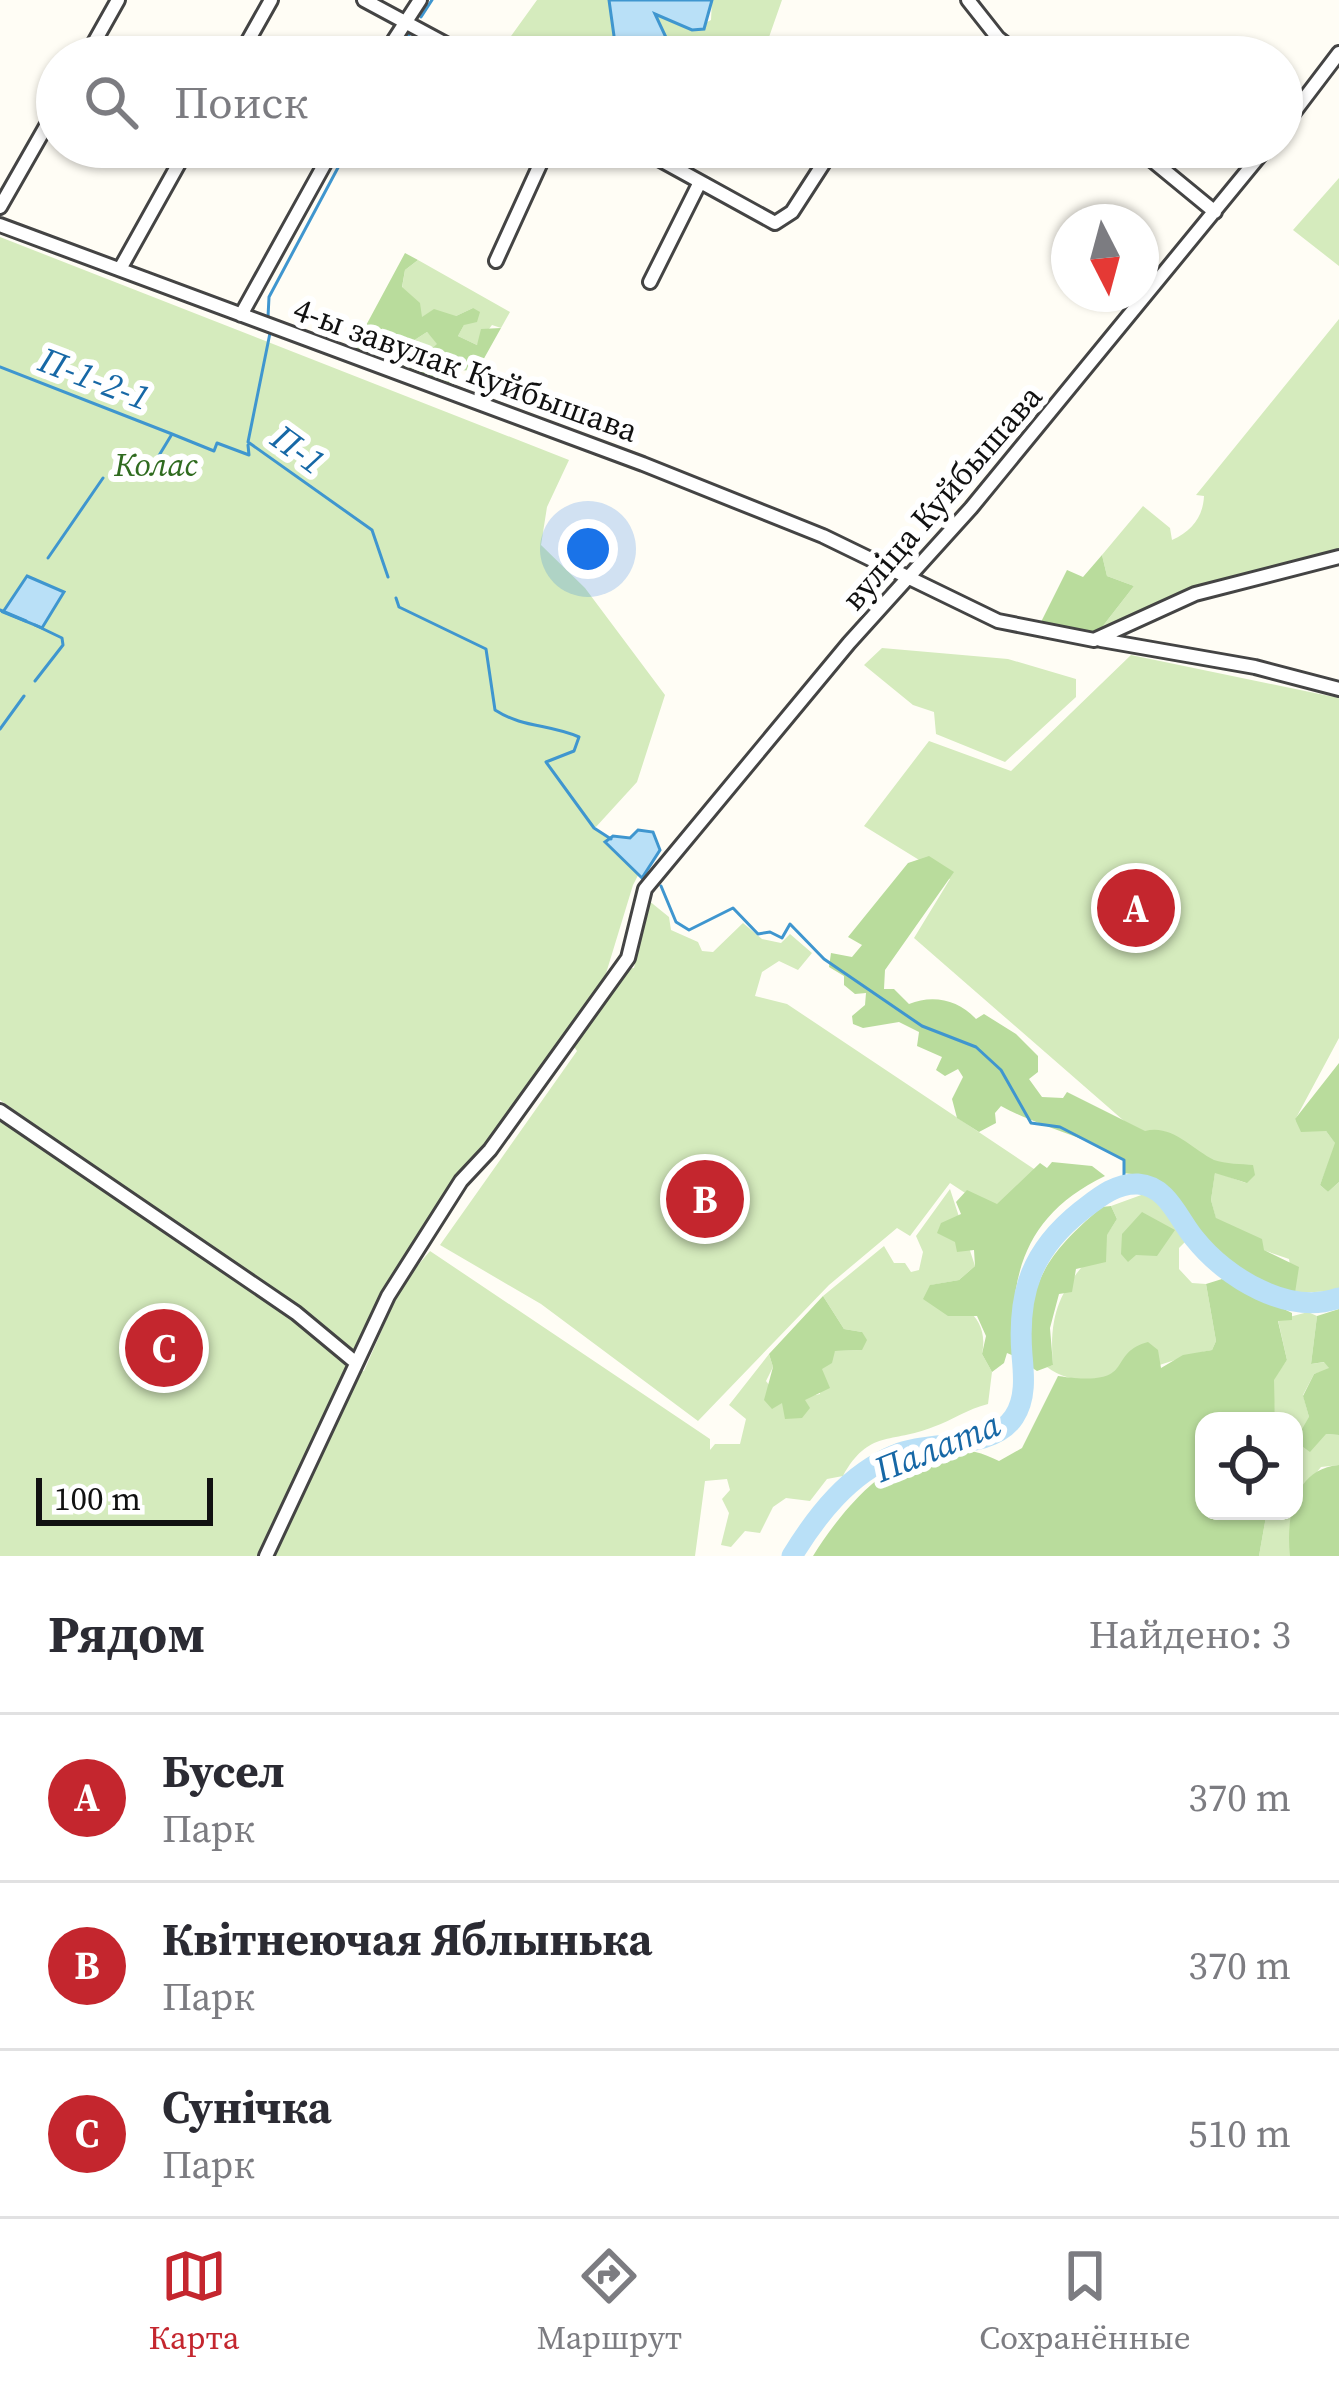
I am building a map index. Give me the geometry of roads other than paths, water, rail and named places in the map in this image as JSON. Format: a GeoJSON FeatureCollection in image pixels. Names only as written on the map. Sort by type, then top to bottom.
{"type":"FeatureCollection","features":[{"type":"Feature","properties":{"kind":"street"},"geometry":{"type":"LineString","coordinates":[[98,36],[118,0]]}},
{"type":"Feature","properties":{"kind":"street"},"geometry":{"type":"LineString","coordinates":[[251,36],[271,0]]}},
{"type":"Feature","properties":{"kind":"street"},"geometry":{"type":"LineString","coordinates":[[364,0],[432,36]]}},
{"type":"Feature","properties":{"kind":"street"},"geometry":{"type":"LineString","coordinates":[[396,36],[420,0]]}},
{"type":"Feature","properties":{"kind":"street"},"geometry":{"type":"LineString","coordinates":[[968,0],[985,5],[997,36]]}},
{"type":"Feature","properties":{"kind":"street"},"geometry":{"type":"LineString","coordinates":[[1303,100],[1339,53]]}},
{"type":"Feature","properties":{"kind":"street"},"geometry":{"type":"LineString","coordinates":[[0,207],[36,144]]}},
{"type":"Feature","properties":{"kind":"street"},"geometry":{"type":"LineString","coordinates":[[120,269],[176,168]]}},
{"type":"Feature","properties":{"kind":"street"},"geometry":{"type":"LineString","coordinates":[[242,315],[322,168]]}},
{"type":"Feature","properties":{"kind":"street"},"geometry":{"type":"LineString","coordinates":[[496,260],[538,168]]}},
{"type":"Feature","properties":{"kind":"street"},"geometry":{"type":"LineString","coordinates":[[675,168],[775,223],[792,212],[820,168]]}},
{"type":"Feature","properties":{"kind":"street"},"geometry":{"type":"LineString","coordinates":[[1162,168],[1215,212]]}},
{"type":"Feature","properties":{"kind":"street","name":"вуліца Куйбышава"},"geometry":{"type":"LineString","coordinates":[[355,1363],[388,1297],[461,1181],[490,1150],[628,958],[640,902],[653,878],[1250,168]]}},
{"type":"Feature","properties":{"kind":"street"},"geometry":{"type":"LineString","coordinates":[[650,282],[700,182]]}},
{"type":"Feature","properties":{"kind":"street","name":"4-ы завулак Куйбышава"},"geometry":{"type":"LineString","coordinates":[[0,225],[663,472],[824,536],[998,620],[1255,667],[1339,688]]}},
{"type":"Feature","properties":{"kind":"street"},"geometry":{"type":"LineString","coordinates":[[1094,640],[1195,594],[1339,557]]}},
{"type":"Feature","properties":{"kind":"street"},"geometry":{"type":"LineString","coordinates":[[0,1111],[296,1313],[355,1363],[266,1556]]}},
{"type":"Feature","properties":{"kind":"street"},"geometry":{"type":"LineString","coordinates":[[0,1126],[17,1125]]}},
{"type":"Feature","properties":{"kind":"water"},"geometry":{"type":"Polygon","coordinates":[[[609,0],[712,0],[704,29],[692,30],[655,14],[665,36],[614,36],[609,0]]]}},
{"type":"Feature","properties":{"kind":"water"},"geometry":{"type":"Polygon","coordinates":[[[27,576],[64,592],[42,628],[3,612],[27,576]]]}},
{"type":"Feature","properties":{"kind":"water"},"geometry":{"type":"Polygon","coordinates":[[[638,830],[653,832],[660,850],[642,878],[605,842],[613,836],[630,838],[638,830]]]}},
{"type":"Feature","properties":{"kind":"waterway","name":"П-1"},"geometry":{"type":"LineString","coordinates":[[421,17],[432,0]]}},
{"type":"Feature","properties":{"kind":"waterway","name":"П-1"},"geometry":{"type":"LineString","coordinates":[[268,317],[269,297],[338,168]]}},
{"type":"Feature","properties":{"kind":"waterway","name":"П-1"},"geometry":{"type":"LineString","coordinates":[[270,333],[248,442],[372,530],[388,577]]}},
{"type":"Feature","properties":{"kind":"waterway","name":"П-1-2-1"},"geometry":{"type":"LineString","coordinates":[[0,367],[172,434]]}},
{"type":"Feature","properties":{"kind":"waterway"},"geometry":{"type":"LineString","coordinates":[[116,460],[149,472],[172,434],[214,451],[217,443],[249,455],[248,445]]}},
{"type":"Feature","properties":{"kind":"waterway"},"geometry":{"type":"LineString","coordinates":[[48,558],[103,478]]}},
{"type":"Feature","properties":{"kind":"waterway"},"geometry":{"type":"LineString","coordinates":[[396,598],[399,607],[486,649],[495,710],[579,737],[574,751],[546,762],[594,828],[611,839]]}},
{"type":"Feature","properties":{"kind":"waterway"},"geometry":{"type":"LineString","coordinates":[[0,610],[26,621]]}},
{"type":"Feature","properties":{"kind":"waterway"},"geometry":{"type":"LineString","coordinates":[[35,625],[62,638],[63,645],[35,681]]}},
{"type":"Feature","properties":{"kind":"waterway"},"geometry":{"type":"LineString","coordinates":[[0,729],[24,696]]}},
{"type":"Feature","properties":{"kind":"waterway"},"geometry":{"type":"LineString","coordinates":[[661,886],[676,922],[689,930],[733,908],[758,934],[770,932],[782,938],[790,924],[824,959],[922,1026],[976,1047],[1001,1070],[1031,1123],[1060,1127],[1124,1160],[1124,1186]]}},
{"type":"Feature","properties":{"kind":"waterway","name":"Палата"},"geometry":{"type":"LineString","coordinates":[[792,1556],[836,1497],[878,1463],[909,1450],[991,1435],[1014,1417],[1024,1379],[1022,1311],[1031,1274],[1064,1226],[1114,1189],[1138,1184],[1157,1191],[1208,1253],[1260,1290],[1300,1302],[1339,1298]]}},
{"type":"Feature","properties":{"kind":"place","name":"Бусел"},"geometry":{"type":"Point","coordinates":[1136,908]}},
{"type":"Feature","properties":{"kind":"place","name":"Квітнеючая Яблынька"},"geometry":{"type":"Point","coordinates":[705,1199]}},
{"type":"Feature","properties":{"kind":"place","name":"Сунічка"},"geometry":{"type":"Point","coordinates":[164,1348]}},
{"type":"Feature","properties":{"kind":"park label","name":"Колас"},"geometry":{"type":"Point","coordinates":[156,464]}}]}
